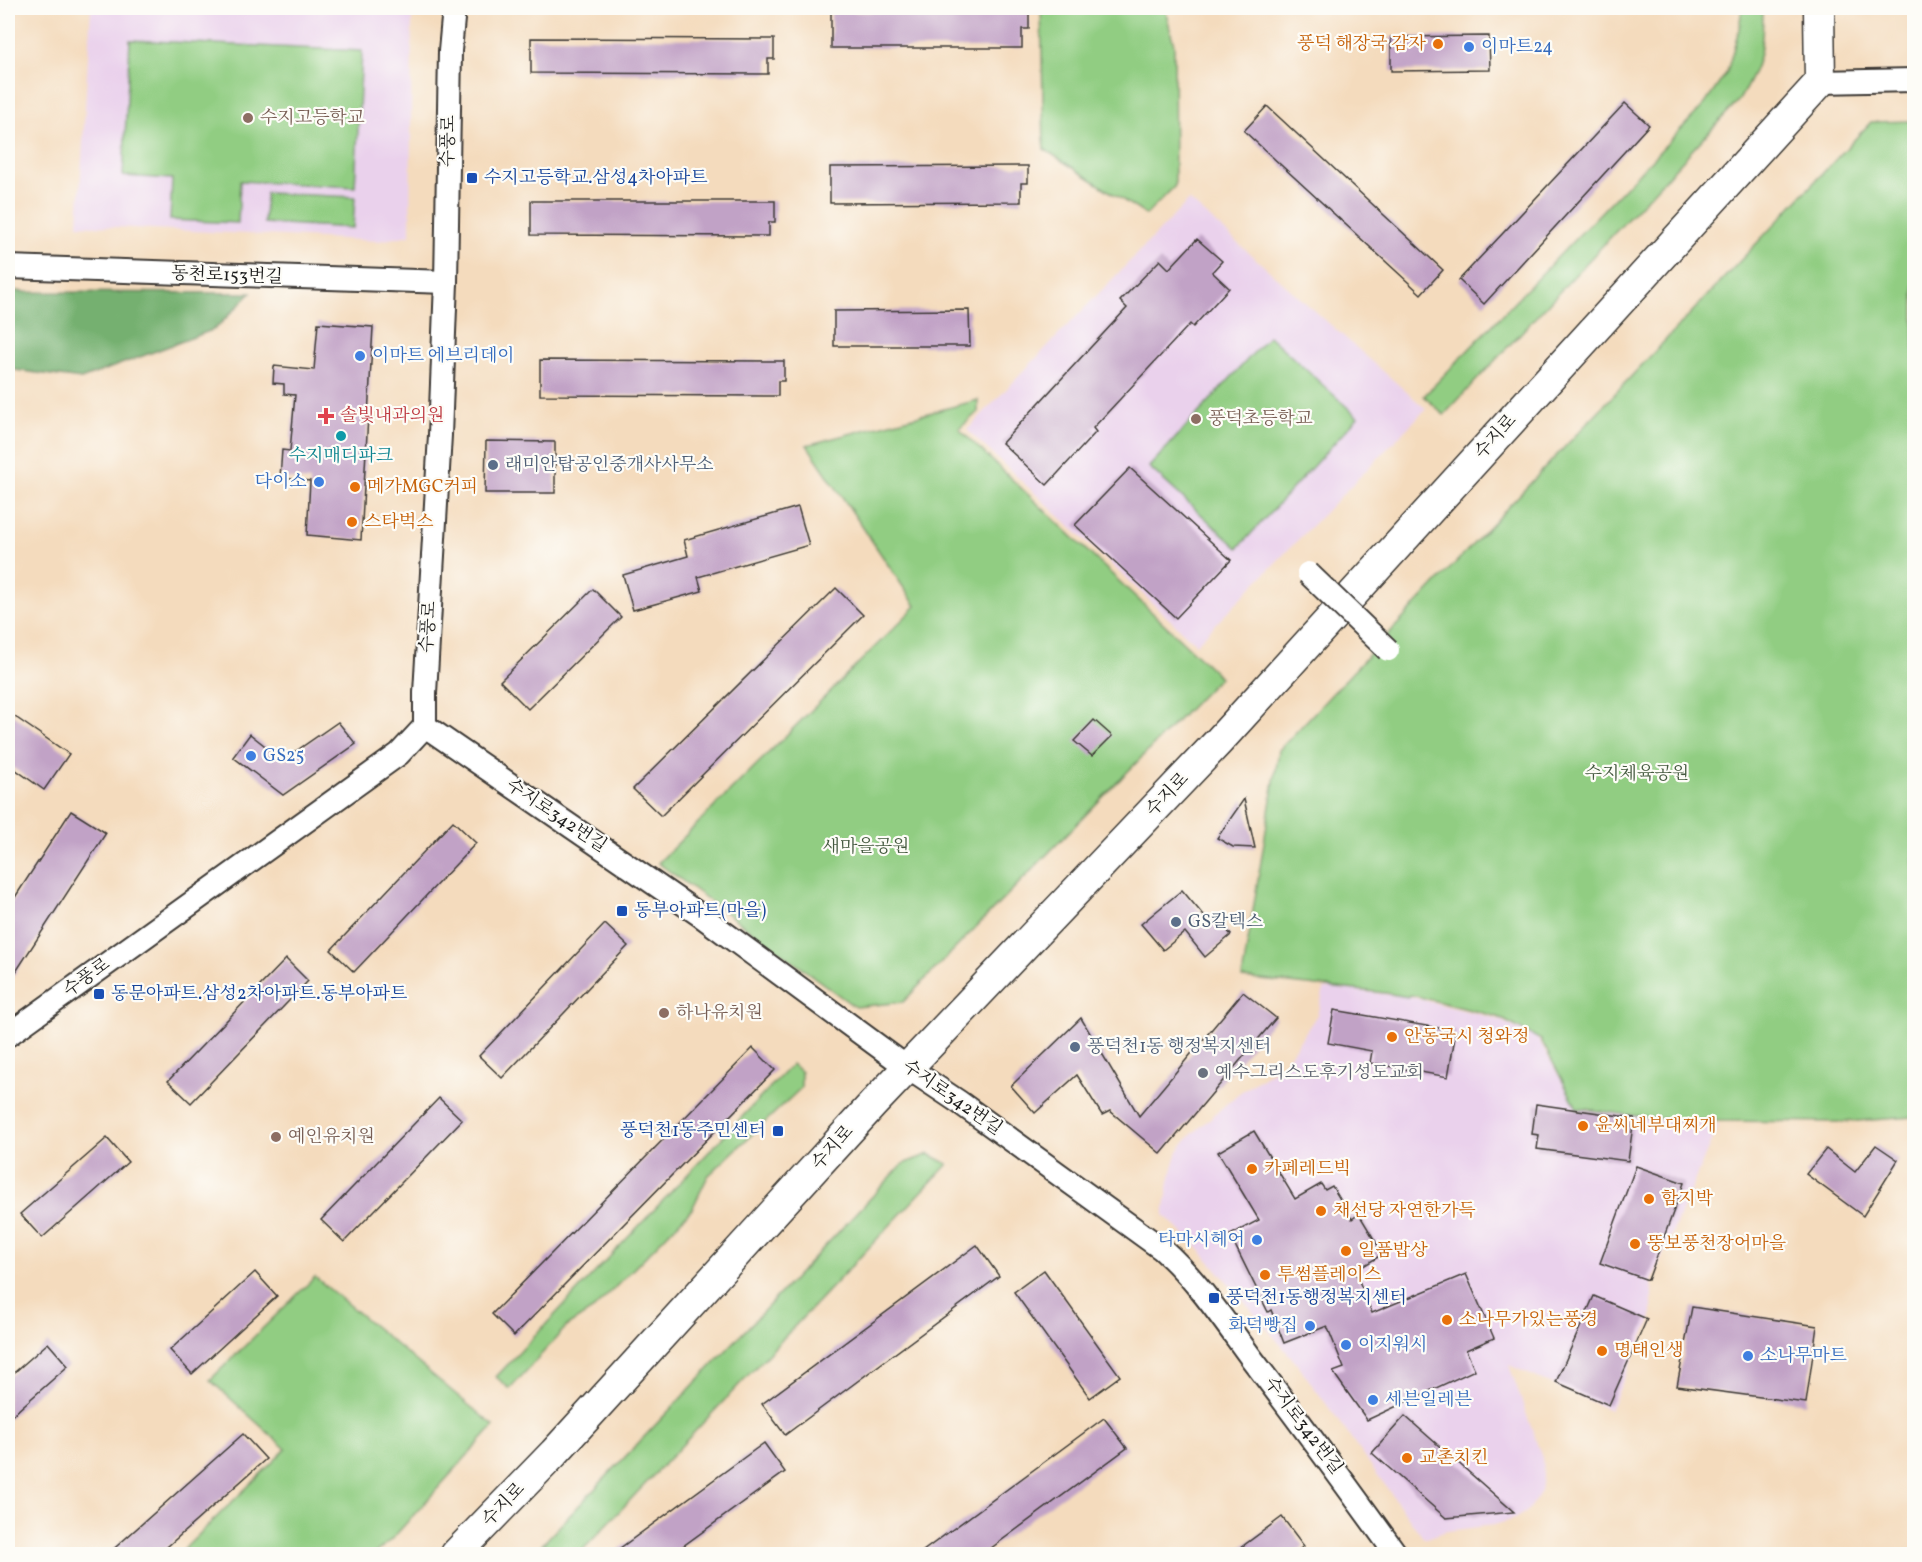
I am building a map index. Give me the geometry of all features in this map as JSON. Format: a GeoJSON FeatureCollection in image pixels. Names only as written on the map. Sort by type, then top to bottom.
{"type":"FeatureCollection","features":[{"type":"Feature","properties":{"kind":"main road"},"geometry":{"type":"LineString","coordinates":[[1819,8],[1820,82]]}},
{"type":"Feature","properties":{"kind":"main road","name":"수지로"},"geometry":{"type":"LineString","coordinates":[[456,1554],[554,1454],[908,1068],[1219,741],[1820,82]]}},
{"type":"Feature","properties":{"kind":"street","name":"수풍로"},"geometry":{"type":"LineString","coordinates":[[8,1035],[399,754],[425,726],[424,693],[434,541],[446,282],[450,51],[454,8]]}},
{"type":"Feature","properties":{"kind":"street"},"geometry":{"type":"LineString","coordinates":[[1820,82],[1914,80]]}},
{"type":"Feature","properties":{"kind":"street","name":"동천로153번길"},"geometry":{"type":"LineString","coordinates":[[8,267],[446,282]]}},
{"type":"Feature","properties":{"kind":"street"},"geometry":{"type":"LineString","coordinates":[[1308,573],[1388,650]]}},
{"type":"Feature","properties":{"kind":"street","name":"수지로342번길"},"geometry":{"type":"LineString","coordinates":[[425,726],[700,915],[908,1068],[979,1116],[1165,1251],[1181,1267],[1216,1311],[1319,1447],[1396,1554]]}},
{"type":"Feature","properties":{"kind":"shaded area","name":"수지고등학교"},"geometry":{"type":"Polygon","coordinates":[[[91,8],[413,8],[410,235],[379,241],[78,225],[91,8]]]}},
{"type":"Feature","properties":{"kind":"shaded area","name":"풍덕초등학교"},"geometry":{"type":"Polygon","coordinates":[[[1189,200],[1426,409],[1196,644],[967,430],[1189,200]]]}},
{"type":"Feature","properties":{"kind":"shaded area"},"geometry":{"type":"Polygon","coordinates":[[[1324,989],[1415,998],[1497,1019],[1536,1038],[1577,1109],[1718,1125],[1652,1281],[1652,1317],[1610,1410],[1509,1365],[1542,1458],[1543,1476],[1541,1491],[1529,1510],[1514,1519],[1494,1525],[1447,1531],[1424,1539],[1298,1365],[1201,1251],[1164,1215],[1169,1181],[1178,1151],[1189,1137],[1239,1093],[1284,1064],[1317,1015],[1324,989]]]}},
{"type":"Feature","properties":{"kind":"green space"},"geometry":{"type":"Polygon","coordinates":[[[1041,8],[1165,8],[1174,45],[1175,186],[1146,215],[1044,149],[1041,8]]]}},
{"type":"Feature","properties":{"kind":"green space"},"geometry":{"type":"Polygon","coordinates":[[[1742,8],[1763,8],[1763,23],[1756,66],[1739,100],[1444,415],[1424,396],[1705,104],[1727,72],[1739,29],[1742,8]]]}},
{"type":"Feature","properties":{"kind":"green space"},"geometry":{"type":"Polygon","coordinates":[[[130,40],[362,51],[355,187],[240,181],[238,223],[170,220],[172,179],[123,176],[130,40]]]}},
{"type":"Feature","properties":{"kind":"green space","name":"수지체육공원"},"geometry":{"type":"Polygon","coordinates":[[[1914,121],[1914,1117],[1843,1122],[1716,1121],[1651,1118],[1577,1108],[1541,1040],[1498,1017],[1416,996],[1409,995],[1408,997],[1242,978],[1279,750],[1871,122],[1914,121]]]}},
{"type":"Feature","properties":{"kind":"green space"},"geometry":{"type":"Polygon","coordinates":[[[266,193],[355,197],[353,228],[264,223],[266,193]]]}},
{"type":"Feature","properties":{"kind":"green space"},"geometry":{"type":"Polygon","coordinates":[[[8,290],[251,293],[215,329],[81,379],[8,369],[8,290]]]}},
{"type":"Feature","properties":{"kind":"green space"},"geometry":{"type":"Polygon","coordinates":[[[1269,336],[1358,417],[1238,548],[1149,467],[1269,336]]]}},
{"type":"Feature","properties":{"kind":"green space","name":"새마을공원"},"geometry":{"type":"Polygon","coordinates":[[[978,400],[978,412],[959,429],[1220,677],[903,1002],[855,1007],[658,863],[916,606],[807,445],[978,400]]]}},
{"type":"Feature","properties":{"kind":"green space"},"geometry":{"type":"Polygon","coordinates":[[[792,1064],[801,1072],[801,1088],[708,1176],[692,1209],[594,1309],[567,1326],[510,1389],[496,1377],[792,1064]]]}},
{"type":"Feature","properties":{"kind":"green space"},"geometry":{"type":"Polygon","coordinates":[[[929,1154],[948,1164],[579,1554],[533,1554],[903,1164],[929,1154]]]}},
{"type":"Feature","properties":{"kind":"green space"},"geometry":{"type":"Polygon","coordinates":[[[315,1277],[494,1426],[392,1539],[374,1554],[179,1554],[286,1449],[210,1380],[315,1277]]]}},
{"type":"Feature","properties":{"kind":"building"},"geometry":{"type":"Polygon","coordinates":[[[831,12],[1029,12],[1029,29],[1022,29],[1022,48],[831,48],[831,12]]]}},
{"type":"Feature","properties":{"kind":"building"},"geometry":{"type":"Polygon","coordinates":[[[1489,36],[1490,70],[1391,71],[1391,37],[1489,36]]]}},
{"type":"Feature","properties":{"kind":"building"},"geometry":{"type":"Polygon","coordinates":[[[531,38],[774,39],[774,59],[768,59],[768,74],[531,73],[531,38]]]}},
{"type":"Feature","properties":{"kind":"building"},"geometry":{"type":"Polygon","coordinates":[[[1625,103],[1649,125],[1484,304],[1459,280],[1625,103]]]}},
{"type":"Feature","properties":{"kind":"building"},"geometry":{"type":"Polygon","coordinates":[[[1267,106],[1443,270],[1421,294],[1244,131],[1267,106]]]}},
{"type":"Feature","properties":{"kind":"building"},"geometry":{"type":"Polygon","coordinates":[[[1028,166],[1028,183],[1021,183],[1021,202],[830,203],[830,167],[1028,166]]]}},
{"type":"Feature","properties":{"kind":"building"},"geometry":{"type":"Polygon","coordinates":[[[531,201],[775,201],[775,222],[769,222],[769,236],[531,235],[531,201]]]}},
{"type":"Feature","properties":{"kind":"building"},"geometry":{"type":"Polygon","coordinates":[[[1197,239],[1222,261],[1212,272],[1229,288],[1193,327],[1190,324],[1093,428],[1096,432],[1047,485],[1002,443],[1127,308],[1120,301],[1160,260],[1169,269],[1197,239]]]}},
{"type":"Feature","properties":{"kind":"building"},"geometry":{"type":"Polygon","coordinates":[[[969,310],[970,346],[834,346],[834,311],[969,310]]]}},
{"type":"Feature","properties":{"kind":"building","name":"수지매디파크"},"geometry":{"type":"Polygon","coordinates":[[[318,323],[373,327],[361,540],[307,535],[310,481],[280,478],[282,450],[290,451],[295,395],[284,394],[284,384],[273,383],[274,366],[314,370],[318,323]]]}},
{"type":"Feature","properties":{"kind":"building"},"geometry":{"type":"Polygon","coordinates":[[[540,360],[784,361],[784,381],[778,381],[778,396],[540,395],[540,360]]]}},
{"type":"Feature","properties":{"kind":"building"},"geometry":{"type":"Polygon","coordinates":[[[486,441],[555,442],[555,493],[485,493],[486,441]]]}},
{"type":"Feature","properties":{"kind":"building"},"geometry":{"type":"Polygon","coordinates":[[[1130,468],[1231,560],[1176,618],[1075,525],[1130,468]]]}},
{"type":"Feature","properties":{"kind":"building"},"geometry":{"type":"Polygon","coordinates":[[[798,507],[809,545],[698,577],[702,591],[633,610],[623,575],[688,556],[684,540],[798,507]]]}},
{"type":"Feature","properties":{"kind":"building"},"geometry":{"type":"Polygon","coordinates":[[[836,588],[863,615],[661,816],[633,789],[836,588]]]}},
{"type":"Feature","properties":{"kind":"building"},"geometry":{"type":"Polygon","coordinates":[[[593,589],[621,617],[528,709],[500,681],[593,589]]]}},
{"type":"Feature","properties":{"kind":"building"},"geometry":{"type":"Polygon","coordinates":[[[8,712],[69,754],[44,790],[8,764],[8,712]]]}},
{"type":"Feature","properties":{"kind":"building"},"geometry":{"type":"Polygon","coordinates":[[[1094,720],[1112,736],[1092,756],[1074,741],[1094,720]]]}},
{"type":"Feature","properties":{"kind":"building"},"geometry":{"type":"Polygon","coordinates":[[[338,722],[356,744],[283,795],[233,757],[250,734],[283,760],[338,722]]]}},
{"type":"Feature","properties":{"kind":"building"},"geometry":{"type":"Polygon","coordinates":[[[1244,799],[1255,848],[1233,847],[1217,838],[1244,799]]]}},
{"type":"Feature","properties":{"kind":"building"},"geometry":{"type":"Polygon","coordinates":[[[71,811],[106,833],[8,984],[8,908],[71,811]]]}},
{"type":"Feature","properties":{"kind":"building"},"geometry":{"type":"Polygon","coordinates":[[[453,821],[476,843],[354,972],[331,950],[453,821]]]}},
{"type":"Feature","properties":{"kind":"building"},"geometry":{"type":"Polygon","coordinates":[[[1182,890],[1209,922],[1216,917],[1231,935],[1205,957],[1185,932],[1163,950],[1141,924],[1182,890]]]}},
{"type":"Feature","properties":{"kind":"building"},"geometry":{"type":"Polygon","coordinates":[[[605,924],[628,946],[502,1078],[479,1056],[605,924]]]}},
{"type":"Feature","properties":{"kind":"building"},"geometry":{"type":"Polygon","coordinates":[[[286,959],[308,981],[191,1103],[168,1081],[286,959]]]}},
{"type":"Feature","properties":{"kind":"building"},"geometry":{"type":"Polygon","coordinates":[[[1243,992],[1276,1018],[1161,1154],[1110,1111],[1102,1115],[1077,1075],[1035,1113],[1011,1086],[1081,1018],[1139,1116],[1243,992]]]}},
{"type":"Feature","properties":{"kind":"building","name":"안동국시 청와정"},"geometry":{"type":"Polygon","coordinates":[[[1334,1010],[1456,1031],[1448,1077],[1370,1063],[1372,1051],[1328,1043],[1334,1010]]]}},
{"type":"Feature","properties":{"kind":"building"},"geometry":{"type":"Polygon","coordinates":[[[753,1048],[775,1070],[514,1336],[492,1314],[753,1048]]]}},
{"type":"Feature","properties":{"kind":"building"},"geometry":{"type":"Polygon","coordinates":[[[439,1098],[462,1120],[344,1242],[321,1220],[439,1098]]]}},
{"type":"Feature","properties":{"kind":"building","name":"윤씨네부대찌개"},"geometry":{"type":"Polygon","coordinates":[[[1536,1104],[1634,1118],[1628,1161],[1537,1149],[1539,1135],[1532,1134],[1536,1104]]]}},
{"type":"Feature","properties":{"kind":"building"},"geometry":{"type":"Polygon","coordinates":[[[1254,1131],[1295,1199],[1321,1184],[1325,1190],[1332,1186],[1352,1219],[1359,1214],[1383,1254],[1355,1271],[1372,1313],[1466,1274],[1494,1338],[1466,1350],[1475,1370],[1367,1420],[1333,1372],[1344,1368],[1327,1326],[1284,1343],[1271,1310],[1268,1312],[1230,1235],[1259,1220],[1218,1152],[1254,1131]]]}},
{"type":"Feature","properties":{"kind":"building"},"geometry":{"type":"Polygon","coordinates":[[[107,1138],[128,1162],[42,1238],[20,1214],[107,1138]]]}},
{"type":"Feature","properties":{"kind":"building"},"geometry":{"type":"Polygon","coordinates":[[[1876,1145],[1898,1160],[1863,1216],[1806,1174],[1826,1149],[1855,1172],[1876,1145]]]}},
{"type":"Feature","properties":{"kind":"building"},"geometry":{"type":"Polygon","coordinates":[[[1636,1166],[1684,1183],[1648,1280],[1600,1263],[1636,1166]]]}},
{"type":"Feature","properties":{"kind":"building"},"geometry":{"type":"Polygon","coordinates":[[[977,1245],[999,1276],[785,1435],[762,1404],[977,1245]]]}},
{"type":"Feature","properties":{"kind":"building"},"geometry":{"type":"Polygon","coordinates":[[[1044,1270],[1120,1376],[1090,1398],[1014,1292],[1044,1270]]]}},
{"type":"Feature","properties":{"kind":"building"},"geometry":{"type":"Polygon","coordinates":[[[255,1272],[277,1296],[192,1374],[170,1350],[255,1272]]]}},
{"type":"Feature","properties":{"kind":"building","name":"명태인생"},"geometry":{"type":"Polygon","coordinates":[[[1594,1296],[1647,1319],[1609,1405],[1556,1382],[1594,1296]]]}},
{"type":"Feature","properties":{"kind":"building","name":"소나무마트"},"geometry":{"type":"Polygon","coordinates":[[[1692,1307],[1817,1326],[1806,1403],[1677,1386],[1692,1307]]]}},
{"type":"Feature","properties":{"kind":"building"},"geometry":{"type":"Polygon","coordinates":[[[48,1343],[68,1366],[8,1419],[8,1378],[48,1343]]]}},
{"type":"Feature","properties":{"kind":"building"},"geometry":{"type":"Polygon","coordinates":[[[1405,1416],[1514,1512],[1446,1518],[1372,1453],[1405,1416]]]}},
{"type":"Feature","properties":{"kind":"building"},"geometry":{"type":"Polygon","coordinates":[[[1104,1418],[1127,1448],[983,1554],[919,1554],[1104,1418]]]}},
{"type":"Feature","properties":{"kind":"building"},"geometry":{"type":"Polygon","coordinates":[[[243,1434],[266,1459],[159,1554],[108,1554],[243,1434]]]}},
{"type":"Feature","properties":{"kind":"building"},"geometry":{"type":"Polygon","coordinates":[[[764,1443],[785,1472],[672,1554],[612,1554],[764,1443]]]}},
{"type":"Feature","properties":{"kind":"building"},"geometry":{"type":"Polygon","coordinates":[[[1282,1517],[1304,1546],[1293,1554],[1232,1554],[1282,1517]]]}},
{"type":"Feature","properties":{"kind":"place","name":"풍덕 해장국 감자"},"geometry":{"type":"Point","coordinates":[1438,44]}},
{"type":"Feature","properties":{"kind":"place","name":"이마트24"},"geometry":{"type":"Point","coordinates":[1469,47]}},
{"type":"Feature","properties":{"kind":"place","name":"수지고등학교"},"geometry":{"type":"Point","coordinates":[248,118]}},
{"type":"Feature","properties":{"kind":"place","name":"수지고등학교.삼성4차아파트"},"geometry":{"type":"Point","coordinates":[472,178]}},
{"type":"Feature","properties":{"kind":"place","name":"이마트 에브리데이"},"geometry":{"type":"Point","coordinates":[360,356]}},
{"type":"Feature","properties":{"kind":"place","name":"솔빛내과의원"},"geometry":{"type":"Point","coordinates":[326,416]}},
{"type":"Feature","properties":{"kind":"place","name":"풍덕초등학교"},"geometry":{"type":"Point","coordinates":[1196,419]}},
{"type":"Feature","properties":{"kind":"place","name":"수지매디파크"},"geometry":{"type":"Point","coordinates":[341,436]}},
{"type":"Feature","properties":{"kind":"place","name":"래미안탑공인중개사사무소"},"geometry":{"type":"Point","coordinates":[493,465]}},
{"type":"Feature","properties":{"kind":"place","name":"다이소"},"geometry":{"type":"Point","coordinates":[319,482]}},
{"type":"Feature","properties":{"kind":"place","name":"메가MGC커피"},"geometry":{"type":"Point","coordinates":[355,487]}},
{"type":"Feature","properties":{"kind":"place","name":"스타벅스"},"geometry":{"type":"Point","coordinates":[352,522]}},
{"type":"Feature","properties":{"kind":"place","name":"GS25"},"geometry":{"type":"Point","coordinates":[251,756]}},
{"type":"Feature","properties":{"kind":"place","name":"동부아파트(마을)"},"geometry":{"type":"Point","coordinates":[622,911]}},
{"type":"Feature","properties":{"kind":"place","name":"GS칼텍스"},"geometry":{"type":"Point","coordinates":[1176,922]}},
{"type":"Feature","properties":{"kind":"place","name":"동문아파트.삼성2차아파트.동부아파트"},"geometry":{"type":"Point","coordinates":[99,994]}},
{"type":"Feature","properties":{"kind":"place","name":"하나유치원"},"geometry":{"type":"Point","coordinates":[664,1013]}},
{"type":"Feature","properties":{"kind":"place","name":"안동국시 청와정"},"geometry":{"type":"Point","coordinates":[1392,1037]}},
{"type":"Feature","properties":{"kind":"place","name":"풍덕천1동 행정복지센터"},"geometry":{"type":"Point","coordinates":[1075,1047]}},
{"type":"Feature","properties":{"kind":"place","name":"예수그리스도후기성도교회"},"geometry":{"type":"Point","coordinates":[1203,1073]}},
{"type":"Feature","properties":{"kind":"place","name":"윤씨네부대찌개"},"geometry":{"type":"Point","coordinates":[1583,1126]}},
{"type":"Feature","properties":{"kind":"place","name":"풍덕천1동주민센터"},"geometry":{"type":"Point","coordinates":[778,1131]}},
{"type":"Feature","properties":{"kind":"place","name":"예인유치원"},"geometry":{"type":"Point","coordinates":[276,1137]}},
{"type":"Feature","properties":{"kind":"place","name":"카페레드빅"},"geometry":{"type":"Point","coordinates":[1252,1169]}},
{"type":"Feature","properties":{"kind":"place","name":"함지박"},"geometry":{"type":"Point","coordinates":[1649,1199]}},
{"type":"Feature","properties":{"kind":"place","name":"채선당 자연한가득"},"geometry":{"type":"Point","coordinates":[1321,1211]}},
{"type":"Feature","properties":{"kind":"place","name":"타마시헤어"},"geometry":{"type":"Point","coordinates":[1257,1240]}},
{"type":"Feature","properties":{"kind":"place","name":"뚱보풍천장어마을"},"geometry":{"type":"Point","coordinates":[1635,1244]}},
{"type":"Feature","properties":{"kind":"place","name":"일품밥상"},"geometry":{"type":"Point","coordinates":[1346,1251]}},
{"type":"Feature","properties":{"kind":"place","name":"투썸플레이스"},"geometry":{"type":"Point","coordinates":[1265,1275]}},
{"type":"Feature","properties":{"kind":"place","name":"풍덕천1동행정복지센터"},"geometry":{"type":"Point","coordinates":[1214,1298]}},
{"type":"Feature","properties":{"kind":"place","name":"소나무가있는풍경"},"geometry":{"type":"Point","coordinates":[1447,1320]}},
{"type":"Feature","properties":{"kind":"place","name":"화덕빵집"},"geometry":{"type":"Point","coordinates":[1310,1326]}},
{"type":"Feature","properties":{"kind":"place","name":"이지워시"},"geometry":{"type":"Point","coordinates":[1346,1345]}},
{"type":"Feature","properties":{"kind":"place","name":"명태인생"},"geometry":{"type":"Point","coordinates":[1602,1351]}},
{"type":"Feature","properties":{"kind":"place","name":"소나무마트"},"geometry":{"type":"Point","coordinates":[1748,1356]}},
{"type":"Feature","properties":{"kind":"place","name":"세븐일레븐"},"geometry":{"type":"Point","coordinates":[1373,1400]}},
{"type":"Feature","properties":{"kind":"place","name":"교촌치킨"},"geometry":{"type":"Point","coordinates":[1407,1458]}}]}
